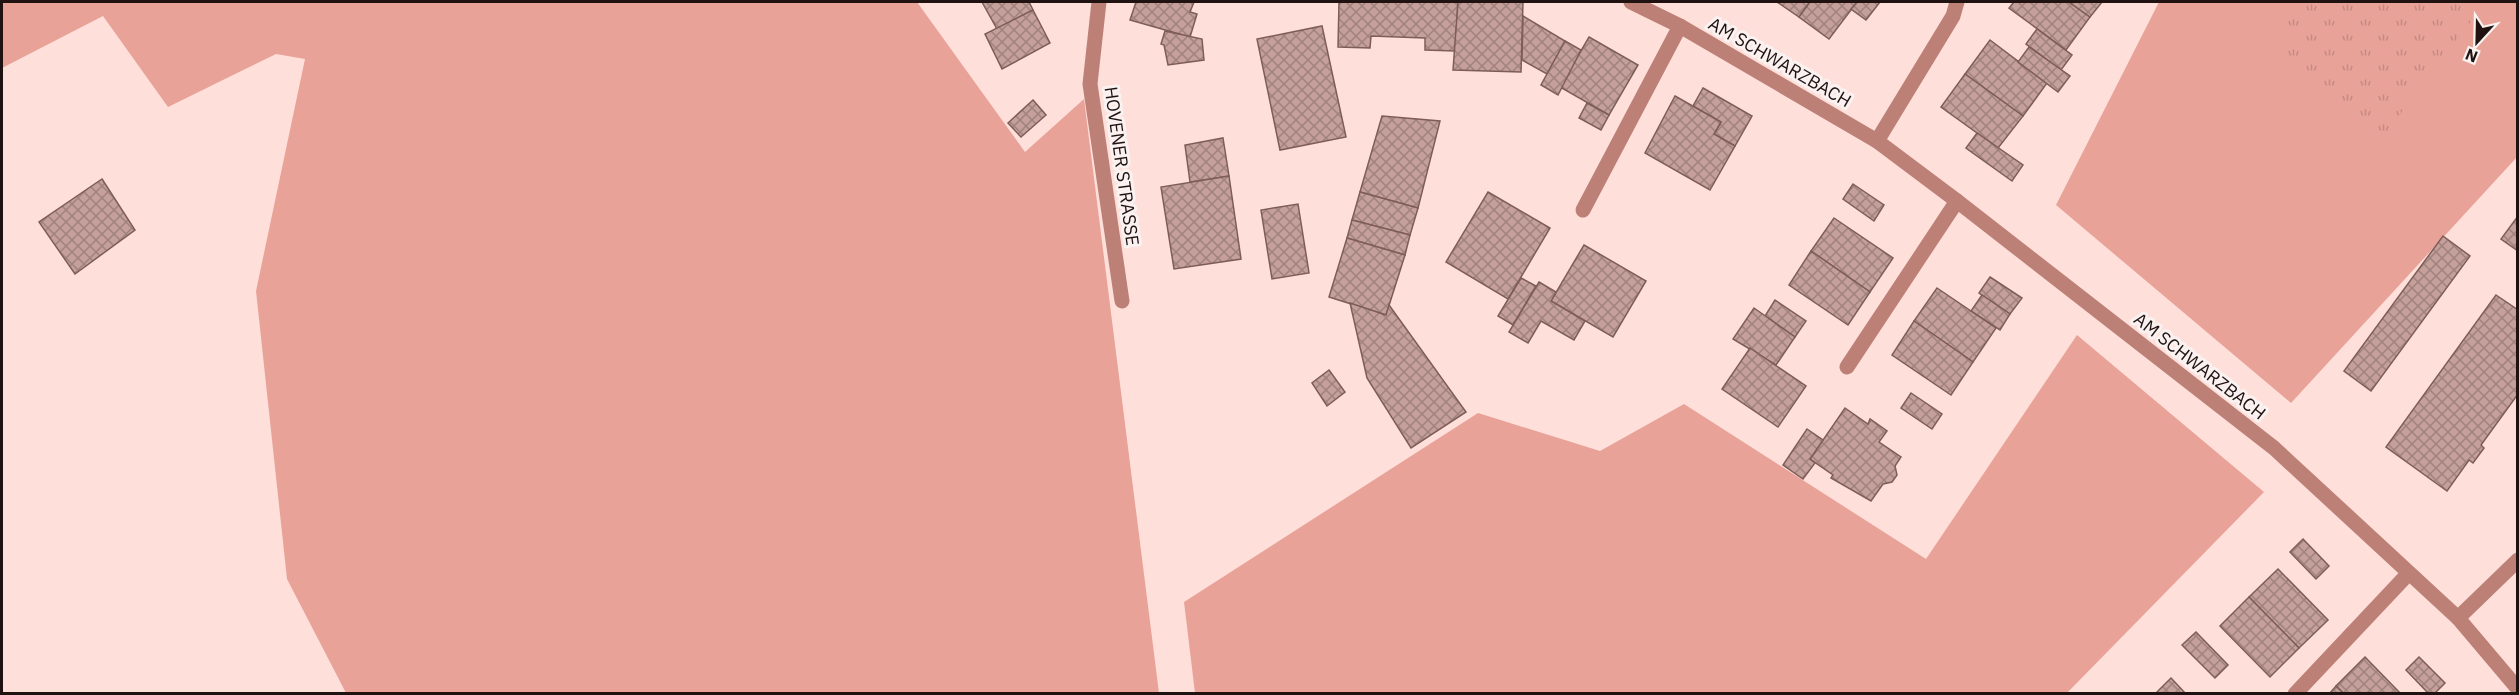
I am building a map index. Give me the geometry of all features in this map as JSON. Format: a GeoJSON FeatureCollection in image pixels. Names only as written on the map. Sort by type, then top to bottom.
{"type":"FeatureCollection","features":[{"type":"Feature","properties":{"kind":"street","name":"HOVENER STRASSE"},"geometry":{"type":"LineString","coordinates":[[1099,2],[1090,84],[1122,301]]}},
{"type":"Feature","properties":{"kind":"street","name":"AM SCHWARZBACH"},"geometry":{"type":"LineString","coordinates":[[1631,2],[1680,26],[1877,141],[1957,201],[2274,448],[2458,618],[2517,689]]}},
{"type":"Feature","properties":{"kind":"street"},"geometry":{"type":"LineString","coordinates":[[1877,141],[1953,16],[1957,2]]}},
{"type":"Feature","properties":{"kind":"street"},"geometry":{"type":"LineString","coordinates":[[1582,210],[1680,26]]}},
{"type":"Feature","properties":{"kind":"street"},"geometry":{"type":"LineString","coordinates":[[1847,367],[1957,201]]}},
{"type":"Feature","properties":{"kind":"street"},"geometry":{"type":"LineString","coordinates":[[2458,618],[2517,560]]}},
{"type":"Feature","properties":{"kind":"street"},"geometry":{"type":"LineString","coordinates":[[2295,693],[2408,574]]}},
{"type":"Feature","properties":{"kind":"green space"},"geometry":{"type":"Polygon","coordinates":[[[2,2],[917,2],[1025,152],[1084,99],[1159,693],[346,693],[287,579],[256,291],[305,59],[276,54],[168,107],[103,16],[2,68],[2,2]]]}},
{"type":"Feature","properties":{"kind":"green space"},"geometry":{"type":"Polygon","coordinates":[[[2159,2],[2517,2],[2517,157],[2291,403],[2056,205],[2159,2]]]}},
{"type":"Feature","properties":{"kind":"green space"},"geometry":{"type":"Polygon","coordinates":[[[2288,2],[2486,2],[2384,135],[2286,59],[2277,17],[2288,2]]]}},
{"type":"Feature","properties":{"kind":"green space"},"geometry":{"type":"Polygon","coordinates":[[[2077,335],[2264,492],[2067,693],[1195,693],[1184,602],[1478,413],[1600,451],[1684,404],[1926,559],[2077,335]]]}},
{"type":"Feature","properties":{"kind":"building"},"geometry":{"type":"Polygon","coordinates":[[[982,2],[1029,2],[1033,10],[997,29],[982,2]]]}},
{"type":"Feature","properties":{"kind":"building"},"geometry":{"type":"Polygon","coordinates":[[[1136,2],[1194,2],[1190,12],[1197,14],[1190,37],[1130,20],[1136,2]]]}},
{"type":"Feature","properties":{"kind":"building"},"geometry":{"type":"Polygon","coordinates":[[[1339,2],[1458,2],[1455,51],[1425,50],[1425,38],[1371,36],[1370,48],[1338,47],[1339,2]]]}},
{"type":"Feature","properties":{"kind":"building"},"geometry":{"type":"Polygon","coordinates":[[[1458,2],[1523,2],[1521,72],[1453,70],[1458,2]]]}},
{"type":"Feature","properties":{"kind":"building"},"geometry":{"type":"Polygon","coordinates":[[[1777,2],[1810,2],[1799,17],[1777,2]]]}},
{"type":"Feature","properties":{"kind":"building"},"geometry":{"type":"Polygon","coordinates":[[[1810,2],[1857,2],[1829,39],[1799,17],[1810,2]]]}},
{"type":"Feature","properties":{"kind":"building"},"geometry":{"type":"Polygon","coordinates":[[[1857,2],[1880,2],[1866,20],[1851,9],[1857,2]]]}},
{"type":"Feature","properties":{"kind":"building"},"geometry":{"type":"Polygon","coordinates":[[[2014,2],[2069,2],[2090,17],[2066,50],[2009,8],[2014,2]]]}},
{"type":"Feature","properties":{"kind":"building"},"geometry":{"type":"Polygon","coordinates":[[[2069,2],[2102,2],[2090,17],[2069,2]]]}},
{"type":"Feature","properties":{"kind":"building"},"geometry":{"type":"Polygon","coordinates":[[[1033,10],[1050,43],[1002,69],[985,34],[1033,10]]]}},
{"type":"Feature","properties":{"kind":"building"},"geometry":{"type":"Polygon","coordinates":[[[1523,16],[1565,41],[1547,74],[1522,60],[1523,16]]]}},
{"type":"Feature","properties":{"kind":"building"},"geometry":{"type":"Polygon","coordinates":[[[1322,26],[1346,137],[1280,150],[1257,39],[1322,26]]]}},
{"type":"Feature","properties":{"kind":"building"},"geometry":{"type":"Polygon","coordinates":[[[2037,29],[2072,55],[2061,70],[2026,44],[2037,29]]]}},
{"type":"Feature","properties":{"kind":"building"},"geometry":{"type":"Polygon","coordinates":[[[1165,31],[1202,39],[1204,60],[1168,65],[1164,45],[1161,44],[1165,31]]]}},
{"type":"Feature","properties":{"kind":"building"},"geometry":{"type":"Polygon","coordinates":[[[1589,37],[1638,65],[1609,115],[1560,87],[1589,37]]]}},
{"type":"Feature","properties":{"kind":"building"},"geometry":{"type":"Polygon","coordinates":[[[1990,40],[2047,83],[2023,116],[1965,74],[1990,40]]]}},
{"type":"Feature","properties":{"kind":"building"},"geometry":{"type":"Polygon","coordinates":[[[1565,41],[1581,50],[1558,95],[1541,85],[1565,41]]]}},
{"type":"Feature","properties":{"kind":"building"},"geometry":{"type":"Polygon","coordinates":[[[2029,47],[2070,76],[2058,92],[2018,62],[2029,47]]]}},
{"type":"Feature","properties":{"kind":"building"},"geometry":{"type":"Polygon","coordinates":[[[1965,74],[2023,116],[1998,148],[1941,107],[1965,74]]]}},
{"type":"Feature","properties":{"kind":"building"},"geometry":{"type":"Polygon","coordinates":[[[1703,88],[1752,116],[1735,146],[1714,134],[1721,122],[1693,106],[1703,88]]]}},
{"type":"Feature","properties":{"kind":"building"},"geometry":{"type":"Polygon","coordinates":[[[1675,96],[1721,122],[1714,134],[1735,146],[1710,190],[1645,153],[1675,96]]]}},
{"type":"Feature","properties":{"kind":"building"},"geometry":{"type":"Polygon","coordinates":[[[1033,100],[1046,115],[1021,137],[1008,123],[1033,100]]]}},
{"type":"Feature","properties":{"kind":"building"},"geometry":{"type":"Polygon","coordinates":[[[1587,103],[1609,115],[1601,130],[1579,118],[1587,103]]]}},
{"type":"Feature","properties":{"kind":"building"},"geometry":{"type":"Polygon","coordinates":[[[1382,116],[1440,121],[1418,208],[1360,192],[1382,116]]]}},
{"type":"Feature","properties":{"kind":"building"},"geometry":{"type":"Polygon","coordinates":[[[1977,133],[2023,165],[2012,181],[1966,148],[1977,133]]]}},
{"type":"Feature","properties":{"kind":"building"},"geometry":{"type":"Polygon","coordinates":[[[1223,138],[1229,176],[1190,182],[1185,145],[1223,138]]]}},
{"type":"Feature","properties":{"kind":"building"},"geometry":{"type":"Polygon","coordinates":[[[1229,176],[1241,259],[1174,269],[1161,187],[1229,176]]]}},
{"type":"Feature","properties":{"kind":"building"},"geometry":{"type":"Polygon","coordinates":[[[102,179],[135,230],[75,274],[39,222],[102,179]]]}},
{"type":"Feature","properties":{"kind":"building"},"geometry":{"type":"Polygon","coordinates":[[[1853,184],[1884,205],[1874,221],[1843,199],[1853,184]]]}},
{"type":"Feature","properties":{"kind":"building"},"geometry":{"type":"Polygon","coordinates":[[[1360,192],[1418,208],[1410,235],[1352,220],[1360,192]]]}},
{"type":"Feature","properties":{"kind":"building"},"geometry":{"type":"Polygon","coordinates":[[[1488,192],[1550,228],[1508,299],[1446,262],[1488,192]]]}},
{"type":"Feature","properties":{"kind":"building"},"geometry":{"type":"Polygon","coordinates":[[[1298,204],[1309,273],[1272,279],[1261,210],[1298,204]]]}},
{"type":"Feature","properties":{"kind":"building"},"geometry":{"type":"Polygon","coordinates":[[[2518,216],[2518,251],[2501,239],[2518,216]]]}},
{"type":"Feature","properties":{"kind":"building"},"geometry":{"type":"Polygon","coordinates":[[[1834,218],[1893,258],[1870,292],[1811,251],[1834,218]]]}},
{"type":"Feature","properties":{"kind":"building"},"geometry":{"type":"Polygon","coordinates":[[[1352,220],[1410,235],[1405,255],[1347,238],[1352,220]]]}},
{"type":"Feature","properties":{"kind":"building"},"geometry":{"type":"Polygon","coordinates":[[[2443,236],[2470,256],[2371,391],[2344,371],[2443,236]]]}},
{"type":"Feature","properties":{"kind":"building"},"geometry":{"type":"Polygon","coordinates":[[[1347,238],[1405,255],[1386,315],[1329,297],[1347,238]]]}},
{"type":"Feature","properties":{"kind":"building"},"geometry":{"type":"Polygon","coordinates":[[[1584,245],[1646,281],[1613,337],[1551,301],[1584,245]]]}},
{"type":"Feature","properties":{"kind":"building"},"geometry":{"type":"Polygon","coordinates":[[[1811,251],[1870,292],[1848,325],[1789,285],[1811,251]]]}},
{"type":"Feature","properties":{"kind":"building"},"geometry":{"type":"Polygon","coordinates":[[[1990,277],[2022,298],[2010,314],[1979,293],[1990,277]]]}},
{"type":"Feature","properties":{"kind":"building"},"geometry":{"type":"Polygon","coordinates":[[[1521,278],[1536,286],[1513,325],[1498,316],[1521,278]]]}},
{"type":"Feature","properties":{"kind":"building"},"geometry":{"type":"Polygon","coordinates":[[[1539,282],[1556,292],[1551,301],[1585,321],[1574,340],[1541,321],[1528,343],[1509,332],[1539,282]]]}},
{"type":"Feature","properties":{"kind":"building"},"geometry":{"type":"Polygon","coordinates":[[[1937,288],[1996,328],[1973,362],[1914,321],[1937,288]]]}},
{"type":"Feature","properties":{"kind":"building"},"geometry":{"type":"Polygon","coordinates":[[[1982,295],[2010,314],[2000,330],[1971,311],[1982,295]]]}},
{"type":"Feature","properties":{"kind":"building"},"geometry":{"type":"Polygon","coordinates":[[[2496,295],[2518,310],[2518,394],[2481,445],[2484,448],[2473,463],[2469,460],[2447,491],[2386,447],[2496,295]]]}},
{"type":"Feature","properties":{"kind":"building"},"geometry":{"type":"Polygon","coordinates":[[[1775,300],[1806,321],[1795,337],[1765,316],[1775,300]]]}},
{"type":"Feature","properties":{"kind":"building"},"geometry":{"type":"Polygon","coordinates":[[[1350,303],[1386,315],[1389,305],[1466,412],[1411,448],[1367,378],[1350,303]]]}},
{"type":"Feature","properties":{"kind":"building"},"geometry":{"type":"Polygon","coordinates":[[[1754,308],[1795,337],[1776,365],[1733,339],[1754,308]]]}},
{"type":"Feature","properties":{"kind":"building"},"geometry":{"type":"Polygon","coordinates":[[[1914,321],[1973,362],[1951,395],[1892,355],[1914,321]]]}},
{"type":"Feature","properties":{"kind":"building"},"geometry":{"type":"Polygon","coordinates":[[[1750,348],[1806,386],[1778,427],[1722,389],[1750,348]]]}},
{"type":"Feature","properties":{"kind":"building"},"geometry":{"type":"Polygon","coordinates":[[[1329,370],[1345,392],[1327,406],[1312,383],[1329,370]]]}},
{"type":"Feature","properties":{"kind":"building"},"geometry":{"type":"Polygon","coordinates":[[[1911,393],[1942,414],[1932,429],[1901,408],[1911,393]]]}},
{"type":"Feature","properties":{"kind":"building"},"geometry":{"type":"Polygon","coordinates":[[[1845,408],[1868,424],[1870,419],[1887,431],[1879,442],[1901,457],[1895,466],[1897,475],[1892,482],[1883,484],[1871,501],[1831,478],[1833,475],[1810,459],[1845,408]]]}},
{"type":"Feature","properties":{"kind":"building"},"geometry":{"type":"Polygon","coordinates":[[[1807,429],[1823,440],[1810,459],[1815,463],[1803,479],[1783,465],[1807,429]]]}},
{"type":"Feature","properties":{"kind":"building"},"geometry":{"type":"Polygon","coordinates":[[[2303,539],[2329,566],[2316,579],[2290,552],[2303,539]]]}},
{"type":"Feature","properties":{"kind":"building"},"geometry":{"type":"Polygon","coordinates":[[[2278,569],[2328,620],[2299,648],[2249,597],[2278,569]]]}},
{"type":"Feature","properties":{"kind":"building"},"geometry":{"type":"Polygon","coordinates":[[[2249,597],[2299,648],[2270,677],[2220,626],[2249,597]]]}},
{"type":"Feature","properties":{"kind":"building"},"geometry":{"type":"Polygon","coordinates":[[[2196,632],[2228,665],[2215,678],[2182,645],[2196,632]]]}},
{"type":"Feature","properties":{"kind":"building"},"geometry":{"type":"Polygon","coordinates":[[[2365,657],[2401,694],[2344,694],[2336,686],[2365,657]]]}},
{"type":"Feature","properties":{"kind":"building"},"geometry":{"type":"Polygon","coordinates":[[[2419,657],[2445,683],[2434,694],[2429,694],[2406,670],[2419,657]]]}},
{"type":"Feature","properties":{"kind":"building"},"geometry":{"type":"Polygon","coordinates":[[[2171,678],[2186,694],[2155,694],[2171,678]]]}},
{"type":"Feature","properties":{"kind":"building"},"geometry":{"type":"Polygon","coordinates":[[[2336,686],[2344,694],[2329,694],[2336,686]]]}}]}
